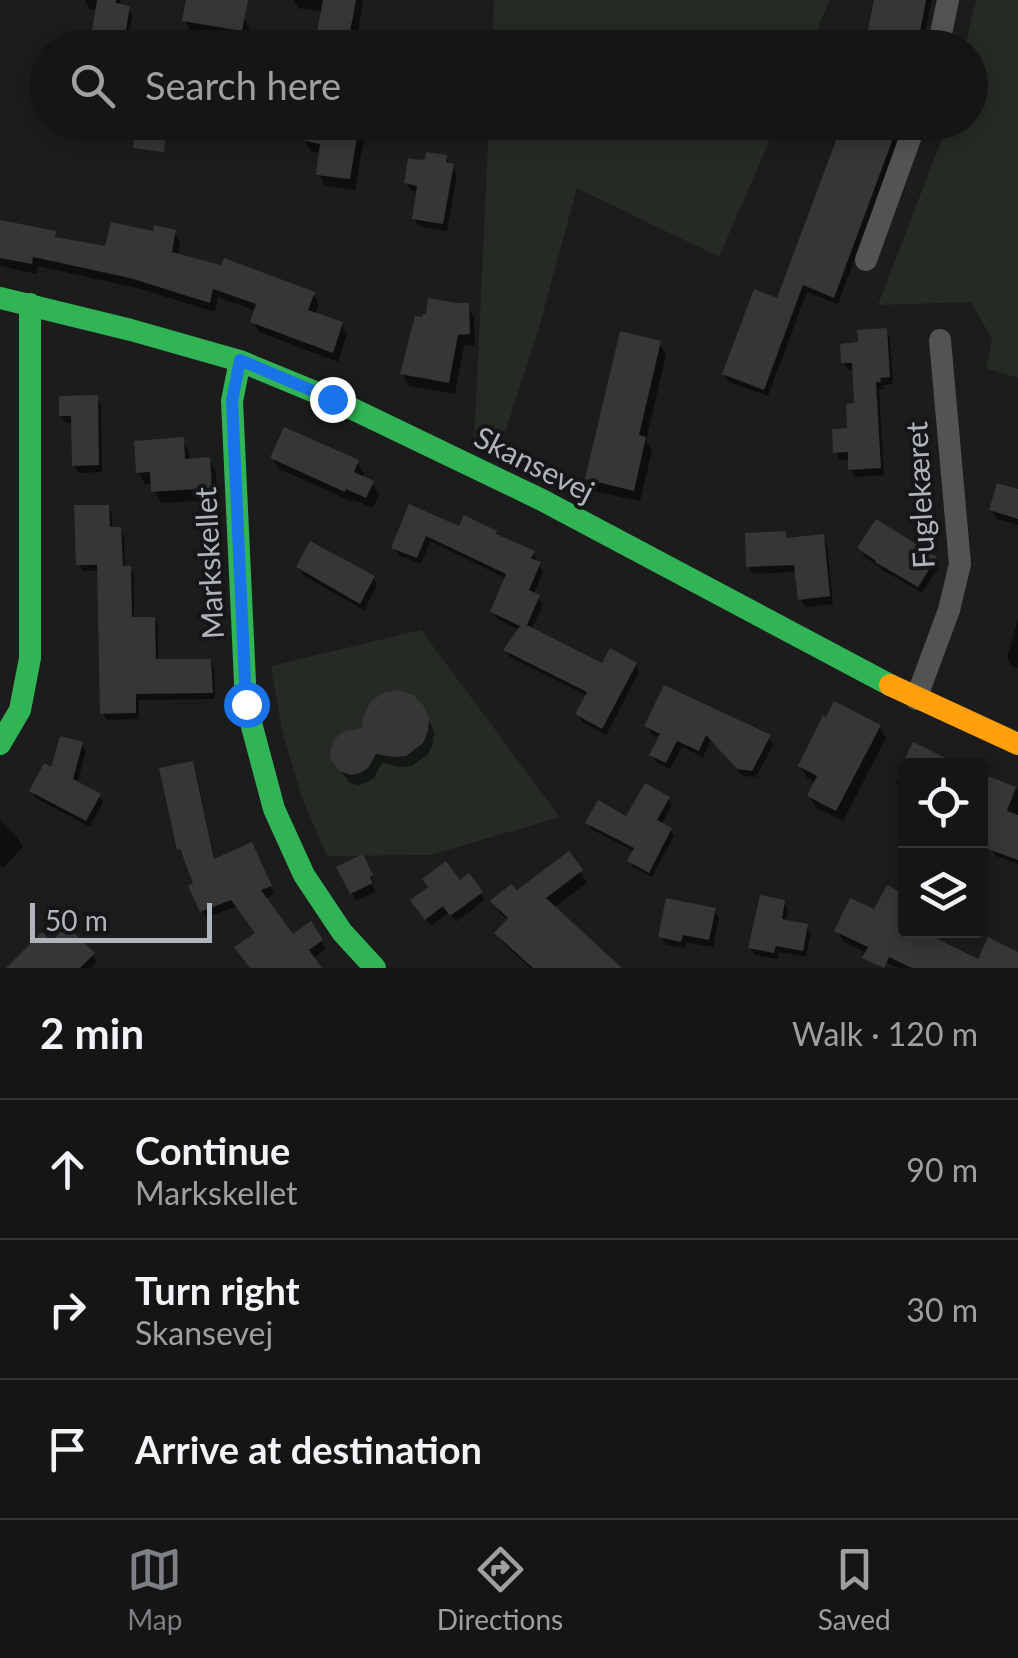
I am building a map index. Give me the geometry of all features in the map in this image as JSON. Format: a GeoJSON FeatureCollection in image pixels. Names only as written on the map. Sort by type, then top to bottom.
{"type":"FeatureCollection","features":[{"type":"Feature","properties":{"kind":"street"},"geometry":{"type":"LineString","coordinates":[[942,30],[948,0]]}},
{"type":"Feature","properties":{"kind":"street"},"geometry":{"type":"LineString","coordinates":[[866,260],[909,140]]}},
{"type":"Feature","properties":{"kind":"street","name":"Skansevej"},"geometry":{"type":"LineString","coordinates":[[0,298],[240,360],[542,500],[916,699],[1018,744]]}},
{"type":"Feature","properties":{"kind":"street"},"geometry":{"type":"LineString","coordinates":[[0,744],[20,710],[30,658],[30,304]]}},
{"type":"Feature","properties":{"kind":"street","name":"Fuglekæret"},"geometry":{"type":"LineString","coordinates":[[916,699],[949,610],[960,564],[940,340]]}},
{"type":"Feature","properties":{"kind":"street","name":"Markskellet"},"geometry":{"type":"LineString","coordinates":[[240,360],[232,401],[246,704],[274,808],[304,876],[342,932],[375,968]]}},
{"type":"Feature","properties":{"kind":"shaded area"},"geometry":{"type":"Polygon","coordinates":[[[494,0],[830,0],[817,30],[493,30],[494,0]]]}},
{"type":"Feature","properties":{"kind":"shaded area"},"geometry":{"type":"Polygon","coordinates":[[[976,0],[1018,0],[1018,378],[986,368],[992,339],[971,302],[878,305],[941,140],[988,140],[988,30],[969,30],[976,0]]]}},
{"type":"Feature","properties":{"kind":"shaded area"},"geometry":{"type":"Polygon","coordinates":[[[488,140],[770,140],[719,257],[577,188],[538,331],[498,454],[474,444],[488,140]]]}},
{"type":"Feature","properties":{"kind":"shaded area"},"geometry":{"type":"Polygon","coordinates":[[[421,630],[560,817],[430,855],[327,856],[301,795],[282,731],[271,666],[421,630]]]}},
{"type":"Feature","properties":{"kind":"building"},"geometry":{"type":"Polygon","coordinates":[[[97,0],[116,0],[130,6],[126,30],[92,30],[97,0]]]}},
{"type":"Feature","properties":{"kind":"building"},"geometry":{"type":"Polygon","coordinates":[[[186,0],[248,0],[242,30],[182,21],[186,0]]]}},
{"type":"Feature","properties":{"kind":"building"},"geometry":{"type":"Polygon","coordinates":[[[323,0],[356,0],[350,30],[317,30],[323,0]]]}},
{"type":"Feature","properties":{"kind":"building"},"geometry":{"type":"Polygon","coordinates":[[[874,0],[926,0],[920,30],[868,30],[874,0]]]}},
{"type":"Feature","properties":{"kind":"building"},"geometry":{"type":"Polygon","coordinates":[[[134,140],[165,140],[164,152],[133,148],[134,140]]]}},
{"type":"Feature","properties":{"kind":"building"},"geometry":{"type":"Polygon","coordinates":[[[302,140],[356,140],[350,179],[316,175],[320,144],[302,140]]]}},
{"type":"Feature","properties":{"kind":"building"},"geometry":{"type":"Polygon","coordinates":[[[836,140],[892,140],[834,298],[803,285],[764,390],[722,374],[754,289],[777,298],[836,140]]]}},
{"type":"Feature","properties":{"kind":"building"},"geometry":{"type":"Polygon","coordinates":[[[426,152],[447,155],[446,162],[454,164],[443,224],[412,219],[417,186],[404,183],[408,158],[425,159],[426,152]]]}},
{"type":"Feature","properties":{"kind":"building"},"geometry":{"type":"Polygon","coordinates":[[[0,220],[56,231],[55,237],[105,246],[111,222],[153,231],[154,225],[176,230],[172,252],[221,265],[224,258],[315,292],[308,310],[343,322],[333,353],[250,322],[256,304],[213,289],[210,303],[130,278],[33,257],[32,264],[0,258],[0,220]]]}},
{"type":"Feature","properties":{"kind":"building"},"geometry":{"type":"Polygon","coordinates":[[[428,298],[469,303],[470,334],[458,335],[449,383],[400,374],[415,316],[426,314],[428,298]]]}},
{"type":"Feature","properties":{"kind":"building"},"geometry":{"type":"Polygon","coordinates":[[[887,328],[890,377],[876,382],[881,468],[848,470],[848,452],[833,453],[832,429],[847,428],[846,404],[854,403],[852,363],[841,363],[840,344],[858,342],[857,330],[887,328]]]}},
{"type":"Feature","properties":{"kind":"building"},"geometry":{"type":"Polygon","coordinates":[[[620,331],[661,341],[639,435],[646,437],[634,491],[585,479],[620,331]]]}},
{"type":"Feature","properties":{"kind":"building"},"geometry":{"type":"Polygon","coordinates":[[[98,395],[99,465],[72,466],[71,416],[59,416],[59,396],[98,395]]]}},
{"type":"Feature","properties":{"kind":"building"},"geometry":{"type":"Polygon","coordinates":[[[284,427],[359,460],[354,472],[374,481],[366,498],[270,458],[284,427]]]}},
{"type":"Feature","properties":{"kind":"building"},"geometry":{"type":"Polygon","coordinates":[[[184,437],[185,459],[210,457],[212,488],[151,492],[150,472],[136,473],[134,441],[184,437]]]}},
{"type":"Feature","properties":{"kind":"building"},"geometry":{"type":"Polygon","coordinates":[[[997,483],[1018,489],[1018,519],[989,510],[997,483]]]}},
{"type":"Feature","properties":{"kind":"building"},"geometry":{"type":"Polygon","coordinates":[[[409,504],[459,526],[464,515],[535,551],[531,558],[541,562],[529,590],[540,595],[527,625],[602,663],[610,648],[637,663],[602,729],[575,714],[587,692],[503,650],[520,626],[490,612],[506,574],[426,536],[417,558],[391,548],[409,504]]]}},
{"type":"Feature","properties":{"kind":"building"},"geometry":{"type":"Polygon","coordinates":[[[74,505],[109,505],[110,527],[121,527],[123,566],[131,566],[132,617],[155,617],[156,659],[211,659],[213,693],[136,694],[136,713],[100,714],[97,565],[76,565],[74,505]]]}},
{"type":"Feature","properties":{"kind":"building"},"geometry":{"type":"Polygon","coordinates":[[[876,519],[937,557],[918,587],[857,548],[876,519]]]}},
{"type":"Feature","properties":{"kind":"building"},"geometry":{"type":"Polygon","coordinates":[[[786,531],[786,538],[824,534],[830,596],[798,600],[794,565],[746,567],[745,533],[786,531]]]}},
{"type":"Feature","properties":{"kind":"building"},"geometry":{"type":"Polygon","coordinates":[[[310,541],[375,576],[360,604],[296,567],[310,541]]]}},
{"type":"Feature","properties":{"kind":"building"},"geometry":{"type":"Polygon","coordinates":[[[664,685],[771,735],[752,771],[737,769],[706,735],[699,751],[677,741],[666,763],[649,755],[660,734],[644,726],[664,685]]]}},
{"type":"Feature","properties":{"kind":"building"},"geometry":{"type":"Polygon","coordinates":[[[399,690],[413,695],[423,705],[429,719],[423,743],[406,756],[376,754],[360,773],[340,771],[331,760],[334,740],[343,732],[362,728],[371,701],[385,692],[399,690]]]}},
{"type":"Feature","properties":{"kind":"building"},"geometry":{"type":"Polygon","coordinates":[[[834,701],[881,725],[836,811],[807,796],[817,776],[798,766],[834,701]]]}},
{"type":"Feature","properties":{"kind":"building"},"geometry":{"type":"Polygon","coordinates":[[[60,736],[83,742],[73,779],[101,794],[86,821],[29,791],[44,763],[51,767],[60,736]]]}},
{"type":"Feature","properties":{"kind":"building"},"geometry":{"type":"Polygon","coordinates":[[[913,742],[946,758],[905,758],[913,742]]]}},
{"type":"Feature","properties":{"kind":"building"},"geometry":{"type":"Polygon","coordinates":[[[193,761],[214,859],[252,842],[272,886],[261,890],[293,934],[311,921],[323,940],[309,950],[322,968],[250,968],[234,947],[255,933],[231,900],[200,912],[188,886],[193,883],[180,849],[177,850],[159,768],[193,761]]]}},
{"type":"Feature","properties":{"kind":"building"},"geometry":{"type":"Polygon","coordinates":[[[988,776],[1016,787],[1007,811],[1018,815],[1018,860],[988,849],[988,776]]]}},
{"type":"Feature","properties":{"kind":"building"},"geometry":{"type":"Polygon","coordinates":[[[645,783],[670,797],[657,820],[672,828],[649,873],[627,861],[634,848],[585,823],[598,800],[626,816],[645,783]]]}},
{"type":"Feature","properties":{"kind":"building"},"geometry":{"type":"Polygon","coordinates":[[[569,851],[583,870],[546,898],[622,968],[533,968],[494,933],[508,918],[490,901],[511,884],[517,890],[569,851]]]}},
{"type":"Feature","properties":{"kind":"building"},"geometry":{"type":"Polygon","coordinates":[[[363,854],[373,883],[350,894],[336,867],[363,854]]]}},
{"type":"Feature","properties":{"kind":"building"},"geometry":{"type":"Polygon","coordinates":[[[446,861],[460,880],[469,873],[483,892],[450,916],[443,906],[425,920],[410,900],[428,887],[422,879],[446,861]]]}},
{"type":"Feature","properties":{"kind":"building"},"geometry":{"type":"Polygon","coordinates":[[[887,885],[898,891],[898,938],[935,938],[978,959],[988,937],[1018,952],[1018,968],[912,968],[889,957],[884,968],[862,958],[868,947],[834,931],[850,898],[874,909],[887,885]]]}},
{"type":"Feature","properties":{"kind":"building"},"geometry":{"type":"Polygon","coordinates":[[[760,895],[785,900],[782,919],[808,924],[803,951],[776,946],[774,953],[748,948],[760,895]]]}},
{"type":"Feature","properties":{"kind":"building"},"geometry":{"type":"Polygon","coordinates":[[[666,898],[716,908],[709,940],[683,935],[681,942],[658,937],[666,898]]]}},
{"type":"Feature","properties":{"kind":"building"},"geometry":{"type":"Polygon","coordinates":[[[67,926],[95,953],[80,968],[6,968],[42,932],[50,940],[67,926]]]}},
{"type":"Feature","properties":{"kind":"traffic: fast"},"geometry":{"type":"LineString","coordinates":[[0,298],[240,361],[332,399],[542,500],[890,685]]}},
{"type":"Feature","properties":{"kind":"traffic: fast"},"geometry":{"type":"LineString","coordinates":[[0,744],[20,710],[30,658],[30,304]]}},
{"type":"Feature","properties":{"kind":"traffic: fast"},"geometry":{"type":"LineString","coordinates":[[240,361],[232,401],[246,704],[274,809],[304,875],[342,932],[375,968]]}},
{"type":"Feature","properties":{"kind":"traffic: slow"},"geometry":{"type":"LineString","coordinates":[[890,685],[1018,744]]}},
{"type":"Feature","properties":{"kind":"route"},"geometry":{"type":"LineString","coordinates":[[246,704],[232,401],[240,360],[332,399]]}}]}
